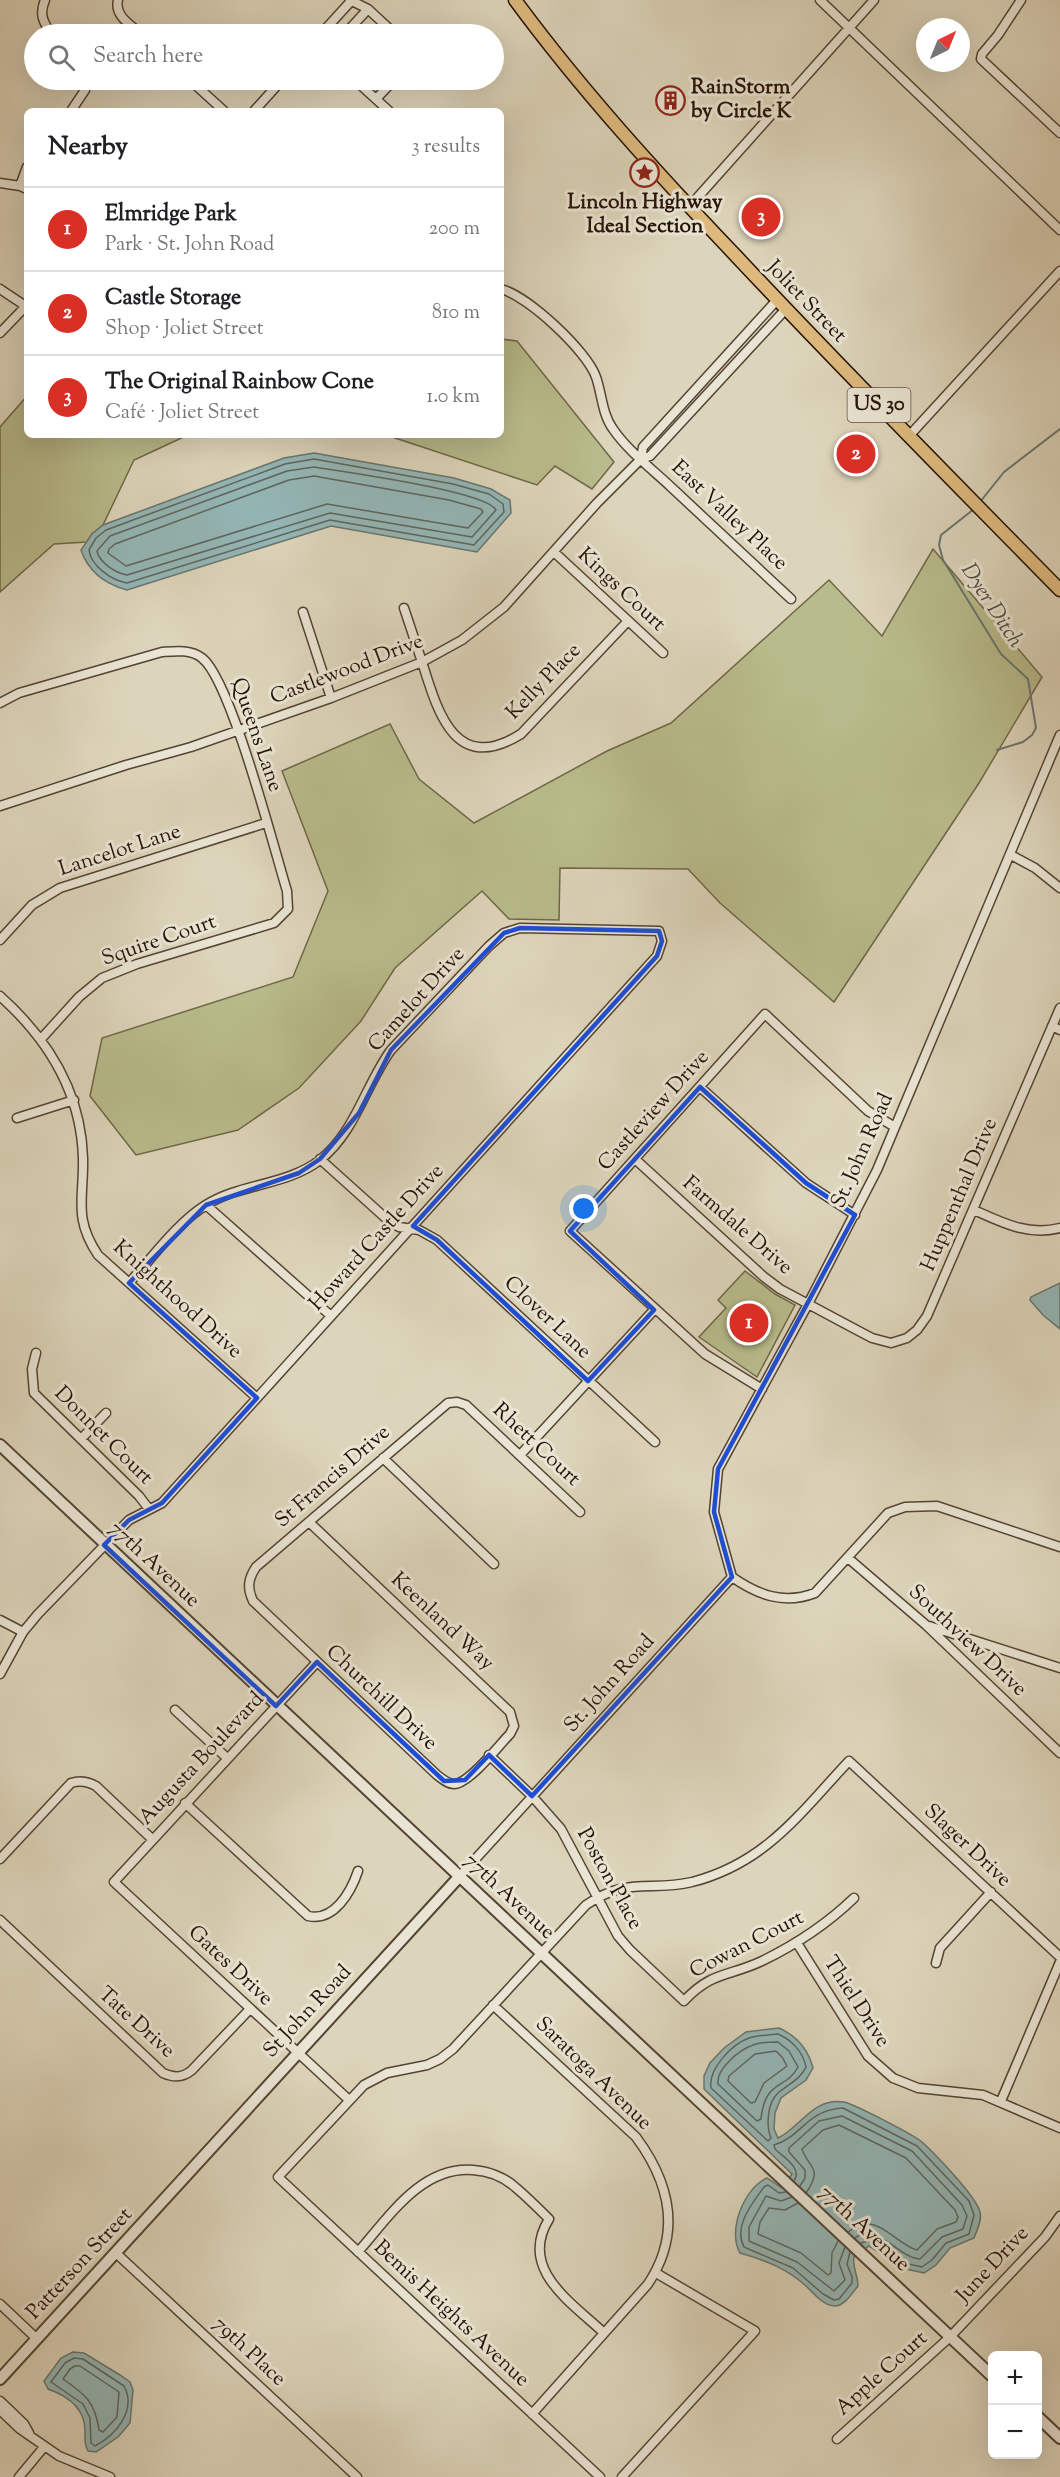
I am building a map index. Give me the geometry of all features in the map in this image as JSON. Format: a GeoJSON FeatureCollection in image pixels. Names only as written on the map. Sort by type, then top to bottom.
{"type":"FeatureCollection","features":[{"type":"Feature","properties":{"kind":"main road","name":"Joliet Street"},"geometry":{"type":"LineString","coordinates":[[514,0],[566,68],[690,207],[781,305],[1060,590]]}},
{"type":"Feature","properties":{"kind":"street"},"geometry":{"type":"LineString","coordinates":[[44,24],[41,9],[45,0]]}},
{"type":"Feature","properties":{"kind":"street"},"geometry":{"type":"LineString","coordinates":[[118,0],[119,14],[130,24]]}},
{"type":"Feature","properties":{"kind":"street"},"geometry":{"type":"LineString","coordinates":[[330,24],[351,0],[368,9],[384,24]]}},
{"type":"Feature","properties":{"kind":"street"},"geometry":{"type":"LineString","coordinates":[[820,0],[1060,230]]}},
{"type":"Feature","properties":{"kind":"street"},"geometry":{"type":"LineString","coordinates":[[690,207],[874,0]]}},
{"type":"Feature","properties":{"kind":"street"},"geometry":{"type":"LineString","coordinates":[[1021,0],[998,35],[982,54],[981,59],[1060,133]]}},
{"type":"Feature","properties":{"kind":"street"},"geometry":{"type":"LineString","coordinates":[[354,24],[368,9]]}},
{"type":"Feature","properties":{"kind":"street"},"geometry":{"type":"LineString","coordinates":[[73,108],[85,90]]}},
{"type":"Feature","properties":{"kind":"street"},"geometry":{"type":"LineString","coordinates":[[201,90],[221,108]]}},
{"type":"Feature","properties":{"kind":"street"},"geometry":{"type":"LineString","coordinates":[[257,108],[273,90]]}},
{"type":"Feature","properties":{"kind":"street"},"geometry":{"type":"LineString","coordinates":[[366,90],[386,108]]}},
{"type":"Feature","properties":{"kind":"street"},"geometry":{"type":"LineString","coordinates":[[376,99],[385,90]]}},
{"type":"Feature","properties":{"kind":"street"},"geometry":{"type":"LineString","coordinates":[[0,183],[23,188]]}},
{"type":"Feature","properties":{"kind":"street"},"geometry":{"type":"LineString","coordinates":[[909,436],[1060,271]]}},
{"type":"Feature","properties":{"kind":"street"},"geometry":{"type":"LineString","coordinates":[[0,289],[24,304]]}},
{"type":"Feature","properties":{"kind":"street","name":"East Valley Place"},"geometry":{"type":"LineString","coordinates":[[504,290],[511,291],[530,303],[582,353],[596,376],[600,398],[612,428],[641,459],[791,599]]}},
{"type":"Feature","properties":{"kind":"street","name":"Castlewood Drive"},"geometry":{"type":"LineString","coordinates":[[1,802],[238,730],[331,698],[422,662],[462,640],[504,607],[597,503],[641,459],[650,456],[781,305]]}},
{"type":"Feature","properties":{"kind":"street"},"geometry":{"type":"LineString","coordinates":[[0,333],[24,309]]}},
{"type":"Feature","properties":{"kind":"street","name":"Kings Court"},"geometry":{"type":"LineString","coordinates":[[554,552],[663,653]]}},
{"type":"Feature","properties":{"kind":"street","name":"Kelly Place"},"geometry":{"type":"LineString","coordinates":[[404,608],[438,713],[448,729],[466,745],[484,748],[503,744],[521,734],[627,622]]}},
{"type":"Feature","properties":{"kind":"street"},"geometry":{"type":"LineString","coordinates":[[303,612],[331,698]]}},
{"type":"Feature","properties":{"kind":"street","name":"Queens Lane"},"geometry":{"type":"LineString","coordinates":[[0,703],[19,693],[162,652],[181,650],[202,658],[217,677],[238,730],[288,891],[288,909],[274,922]]}},
{"type":"Feature","properties":{"kind":"street","name":"St. John Road"},"geometry":{"type":"LineString","coordinates":[[459,1877],[732,1577],[714,1512],[718,1469],[855,1215],[895,1127],[1060,735]]}},
{"type":"Feature","properties":{"kind":"street","name":"Lancelot Lane"},"geometry":{"type":"LineString","coordinates":[[0,940],[32,905],[60,888],[267,823]]}},
{"type":"Feature","properties":{"kind":"street"},"geometry":{"type":"LineString","coordinates":[[1011,855],[1035,867],[1060,888]]}},
{"type":"Feature","properties":{"kind":"street","name":"Squire Court"},"geometry":{"type":"LineString","coordinates":[[41,1039],[79,997],[102,978],[137,964],[274,922]]}},
{"type":"Feature","properties":{"kind":"street","name":"Camelot Drive"},"geometry":{"type":"LineString","coordinates":[[129,1283],[174,1234],[206,1205],[237,1191],[299,1173],[320,1159],[342,1137],[358,1113],[382,1062],[489,946],[504,933],[520,928],[651,930],[659,931],[662,941]]}},
{"type":"Feature","properties":{"kind":"street","name":"Howard Castle Drive"},"geometry":{"type":"LineString","coordinates":[[0,1674],[23,1632],[38,1614],[129,1520],[162,1503],[657,956],[662,941]]}},
{"type":"Feature","properties":{"kind":"street","name":"Knighthood Drive"},"geometry":{"type":"LineString","coordinates":[[0,996],[41,1039],[65,1076],[80,1125],[83,1159],[82,1222],[88,1239],[98,1255],[257,1398]]}},
{"type":"Feature","properties":{"kind":"street","name":"Huppenthal Drive"},"geometry":{"type":"LineString","coordinates":[[853,1328],[872,1338],[891,1342],[907,1338],[917,1330],[927,1316],[1056,1028],[1060,1008]]}},
{"type":"Feature","properties":{"kind":"street","name":"Castleview Drive"},"geometry":{"type":"LineString","coordinates":[[654,1310],[570,1231],[765,1014],[868,1111],[895,1127]]}},
{"type":"Feature","properties":{"kind":"street"},"geometry":{"type":"LineString","coordinates":[[700,1087],[806,1183],[855,1215]]}},
{"type":"Feature","properties":{"kind":"street"},"geometry":{"type":"LineString","coordinates":[[17,1118],[74,1100]]}},
{"type":"Feature","properties":{"kind":"street","name":"Clover Lane"},"geometry":{"type":"LineString","coordinates":[[320,1159],[390,1222],[399,1227],[419,1230],[437,1240],[655,1442]]}},
{"type":"Feature","properties":{"kind":"street","name":"Farmdale Drive"},"geometry":{"type":"LineString","coordinates":[[635,1159],[746,1262],[780,1289],[853,1328]]}},
{"type":"Feature","properties":{"kind":"street"},"geometry":{"type":"LineString","coordinates":[[206,1205],[331,1316]]}},
{"type":"Feature","properties":{"kind":"street"},"geometry":{"type":"LineString","coordinates":[[974,1210],[1023,1230],[1049,1231],[1060,1228]]}},
{"type":"Feature","properties":{"kind":"street"},"geometry":{"type":"LineString","coordinates":[[520,1454],[654,1310],[705,1354],[762,1389]]}},
{"type":"Feature","properties":{"kind":"street","name":"Donnet Court"},"geometry":{"type":"LineString","coordinates":[[36,1353],[32,1369],[34,1393],[139,1496],[149,1509]]}},
{"type":"Feature","properties":{"kind":"street","name":"St Francis Drive"},"geometry":{"type":"LineString","coordinates":[[253,1601],[248,1584],[256,1567],[447,1403],[457,1401],[466,1405]]}},
{"type":"Feature","properties":{"kind":"street","name":"Rhett Court"},"geometry":{"type":"LineString","coordinates":[[466,1405],[580,1512]]}},
{"type":"Feature","properties":{"kind":"street"},"geometry":{"type":"LineString","coordinates":[[81,1439],[105,1413]]}},
{"type":"Feature","properties":{"kind":"street","name":"77th Avenue"},"geometry":{"type":"LineString","coordinates":[[0,1445],[104,1545],[988,2371]]}},
{"type":"Feature","properties":{"kind":"street"},"geometry":{"type":"LineString","coordinates":[[383,1458],[494,1564]]}},
{"type":"Feature","properties":{"kind":"street"},"geometry":{"type":"LineString","coordinates":[[732,1577],[760,1594],[787,1599],[805,1597],[815,1593],[888,1513],[905,1507],[937,1506],[1060,1547]]}},
{"type":"Feature","properties":{"kind":"street","name":"Keenland Way"},"geometry":{"type":"LineString","coordinates":[[309,1522],[510,1712],[514,1726],[510,1734],[489,1755]]}},
{"type":"Feature","properties":{"kind":"street","name":"Southview Drive"},"geometry":{"type":"LineString","coordinates":[[848,1558],[926,1625],[1060,1753]]}},
{"type":"Feature","properties":{"kind":"street","name":"Churchill Drive"},"geometry":{"type":"LineString","coordinates":[[253,1601],[444,1781],[454,1784],[465,1780],[489,1755]]}},
{"type":"Feature","properties":{"kind":"street"},"geometry":{"type":"LineString","coordinates":[[0,1620],[23,1632]]}},
{"type":"Feature","properties":{"kind":"street"},"geometry":{"type":"LineString","coordinates":[[926,1625],[1060,1668]]}},
{"type":"Feature","properties":{"kind":"street","name":"Augusta Boulevard"},"geometry":{"type":"LineString","coordinates":[[114,1882],[317,1662]]}},
{"type":"Feature","properties":{"kind":"street"},"geometry":{"type":"LineString","coordinates":[[175,1710],[226,1758]]}},
{"type":"Feature","properties":{"kind":"street","name":"Poston Place"},"geometry":{"type":"LineString","coordinates":[[489,1755],[532,1796],[561,1829],[618,1936],[684,2001]]}},
{"type":"Feature","properties":{"kind":"street","name":"Slager Drive"},"geometry":{"type":"LineString","coordinates":[[598,1897],[626,1887],[688,1882],[730,1870],[768,1845],[849,1761],[1060,1957]]}},
{"type":"Feature","properties":{"kind":"street"},"geometry":{"type":"LineString","coordinates":[[0,1859],[70,1783],[76,1781],[89,1782],[96,1786],[152,1839]]}},
{"type":"Feature","properties":{"kind":"street"},"geometry":{"type":"LineString","coordinates":[[185,1803],[308,1916],[322,1917],[329,1914],[352,1889],[358,1871]]}},
{"type":"Feature","properties":{"kind":"street","name":"St John Road"},"geometry":{"type":"LineString","coordinates":[[187,2175],[459,1877]]}},
{"type":"Feature","properties":{"kind":"street","name":"Gates Drive"},"geometry":{"type":"LineString","coordinates":[[114,1882],[349,2100]]}},
{"type":"Feature","properties":{"kind":"street"},"geometry":{"type":"LineString","coordinates":[[936,1964],[940,1948],[991,1893]]}},
{"type":"Feature","properties":{"kind":"street"},"geometry":{"type":"LineString","coordinates":[[349,2100],[376,2077],[427,2065],[453,2049],[574,1917],[598,1897]]}},
{"type":"Feature","properties":{"kind":"street","name":"Cowan Court"},"geometry":{"type":"LineString","coordinates":[[684,2001],[708,1979],[759,1962],[797,1943],[818,1929],[854,1898]]}},
{"type":"Feature","properties":{"kind":"street","name":"Tate Drive"},"geometry":{"type":"LineString","coordinates":[[0,1920],[154,2065],[170,2076],[186,2075],[192,2070],[250,2009]]}},
{"type":"Feature","properties":{"kind":"street","name":"Thiel Drive"},"geometry":{"type":"LineString","coordinates":[[797,1943],[868,2056],[893,2078],[918,2088],[983,2095],[1060,2127]]}},
{"type":"Feature","properties":{"kind":"street"},"geometry":{"type":"LineString","coordinates":[[1000,2102],[1060,1962]]}},
{"type":"Feature","properties":{"kind":"street","name":"Saratoga Avenue"},"geometry":{"type":"LineString","coordinates":[[493,2005],[636,2138],[651,2158],[667,2198],[669,2214],[667,2241],[656,2272],[639,2296],[532,2414]]}},
{"type":"Feature","properties":{"kind":"street","name":"Bemis Heights Avenue"},"geometry":{"type":"LineString","coordinates":[[349,2100],[278,2177],[600,2477]]}},
{"type":"Feature","properties":{"kind":"street"},"geometry":{"type":"LineString","coordinates":[[358,2252],[415,2189],[432,2178],[460,2169],[486,2172],[514,2186],[549,2219],[540,2238],[538,2250],[542,2266],[549,2280],[604,2333]]}},
{"type":"Feature","properties":{"kind":"street","name":"Patterson Street"},"geometry":{"type":"LineString","coordinates":[[0,2379],[187,2175]]}},
{"type":"Feature","properties":{"kind":"street","name":"June Drive"},"geometry":{"type":"LineString","coordinates":[[950,2337],[1045,2237],[1060,2216]]}},
{"type":"Feature","properties":{"kind":"street","name":"79th Place"},"geometry":{"type":"LineString","coordinates":[[117,2254],[357,2477]]}},
{"type":"Feature","properties":{"kind":"street"},"geometry":{"type":"LineString","coordinates":[[622,2477],[755,2331],[656,2272]]}},
{"type":"Feature","properties":{"kind":"street"},"geometry":{"type":"LineString","coordinates":[[0,2304],[37,2339]]}},
{"type":"Feature","properties":{"kind":"street","name":"Apple Court"},"geometry":{"type":"LineString","coordinates":[[837,2439],[950,2337]]}},
{"type":"Feature","properties":{"kind":"street"},"geometry":{"type":"LineString","coordinates":[[0,2401],[44,2447],[58,2456],[110,2477]]}},
{"type":"Feature","properties":{"kind":"street"},"geometry":{"type":"LineString","coordinates":[[0,2410],[20,2429],[29,2433]]}},
{"type":"Feature","properties":{"kind":"street"},"geometry":{"type":"LineString","coordinates":[[1042,2421],[1060,2438]]}},
{"type":"Feature","properties":{"kind":"street"},"geometry":{"type":"LineString","coordinates":[[19,2477],[44,2447]]}},
{"type":"Feature","properties":{"kind":"highlighted area"},"geometry":{"type":"Polygon","coordinates":[[[520,928],[659,931],[662,941],[657,956],[413,1226],[437,1240],[588,1381],[654,1310],[570,1231],[700,1087],[806,1183],[855,1215],[718,1469],[714,1512],[732,1577],[532,1796],[489,1755],[465,1780],[444,1781],[317,1662],[276,1706],[104,1545],[129,1520],[162,1503],[257,1398],[129,1283],[206,1205],[299,1173],[320,1159],[359,1113],[391,1050],[504,933],[520,928]]]}},
{"type":"Feature","properties":{"kind":"green space"},"geometry":{"type":"Polygon","coordinates":[[[504,339],[517,341],[614,462],[592,489],[555,466],[537,485],[395,438],[504,438],[504,339]]]}},
{"type":"Feature","properties":{"kind":"green space"},"geometry":{"type":"Polygon","coordinates":[[[24,399],[24,438],[182,438],[134,460],[103,525],[92,534],[87,542],[54,544],[0,592],[0,427],[24,399]]]}},
{"type":"Feature","properties":{"kind":"green space"},"geometry":{"type":"Polygon","coordinates":[[[933,549],[1042,677],[979,783],[834,1002],[720,903],[688,869],[560,868],[559,920],[509,919],[482,891],[395,968],[361,1021],[299,1088],[238,1130],[136,1155],[90,1096],[102,1038],[293,977],[328,891],[282,771],[390,724],[419,779],[474,823],[607,751],[671,723],[829,580],[882,636],[933,549]]]}},
{"type":"Feature","properties":{"kind":"green space"},"geometry":{"type":"Polygon","coordinates":[[[745,1271],[775,1294],[795,1305],[757,1377],[699,1337],[726,1308],[718,1300],[745,1271]]]}},
{"type":"Feature","properties":{"kind":"water"},"geometry":{"type":"Polygon","coordinates":[[[314,453],[454,478],[491,489],[510,500],[511,513],[477,552],[331,526],[127,590],[98,576],[84,558],[81,550],[92,534],[103,525],[284,458],[314,453]]]}},
{"type":"Feature","properties":{"kind":"water"},"geometry":{"type":"Polygon","coordinates":[[[1060,1283],[1060,1329],[1030,1300],[1031,1297],[1060,1283]]]}},
{"type":"Feature","properties":{"kind":"water"},"geometry":{"type":"Polygon","coordinates":[[[779,2028],[801,2044],[813,2068],[806,2080],[781,2098],[775,2113],[774,2129],[778,2138],[815,2109],[833,2102],[850,2104],[884,2120],[922,2142],[971,2196],[980,2212],[979,2225],[974,2238],[950,2248],[936,2265],[924,2273],[901,2268],[869,2246],[854,2257],[858,2286],[838,2306],[822,2301],[784,2270],[740,2253],[736,2244],[737,2222],[745,2200],[759,2183],[767,2178],[782,2188],[792,2174],[704,2089],[704,2076],[710,2063],[724,2048],[746,2032],[779,2028]]]}},
{"type":"Feature","properties":{"kind":"water"},"geometry":{"type":"Polygon","coordinates":[[[73,2352],[84,2353],[120,2375],[130,2382],[133,2390],[130,2423],[118,2437],[96,2452],[87,2449],[85,2425],[79,2410],[62,2395],[48,2389],[44,2381],[61,2358],[73,2352]]]}},
{"type":"Feature","properties":{"kind":"waterway","name":"Dyer Ditch"},"geometry":{"type":"LineString","coordinates":[[980,502],[1004,472],[1060,429]]}},
{"type":"Feature","properties":{"kind":"waterway","name":"Dyer Ditch"},"geometry":{"type":"LineString","coordinates":[[974,509],[941,535],[939,545],[943,560],[1001,654],[1028,679],[1036,728],[1032,735],[1023,742],[997,750]]}},
{"type":"Feature","properties":{"kind":"place","name":"RainStorm by Circle K"},"geometry":{"type":"Point","coordinates":[670,100]}},
{"type":"Feature","properties":{"kind":"place","name":"Lincoln Highway Ideal Section"},"geometry":{"type":"Point","coordinates":[645,172]}},
{"type":"Feature","properties":{"kind":"place","name":"The Original Rainbow Cone"},"geometry":{"type":"Point","coordinates":[761,217]}},
{"type":"Feature","properties":{"kind":"place","name":"Castle Storage"},"geometry":{"type":"Point","coordinates":[856,454]}},
{"type":"Feature","properties":{"kind":"place","name":"Elmridge Park"},"geometry":{"type":"Point","coordinates":[749,1323]}}]}
